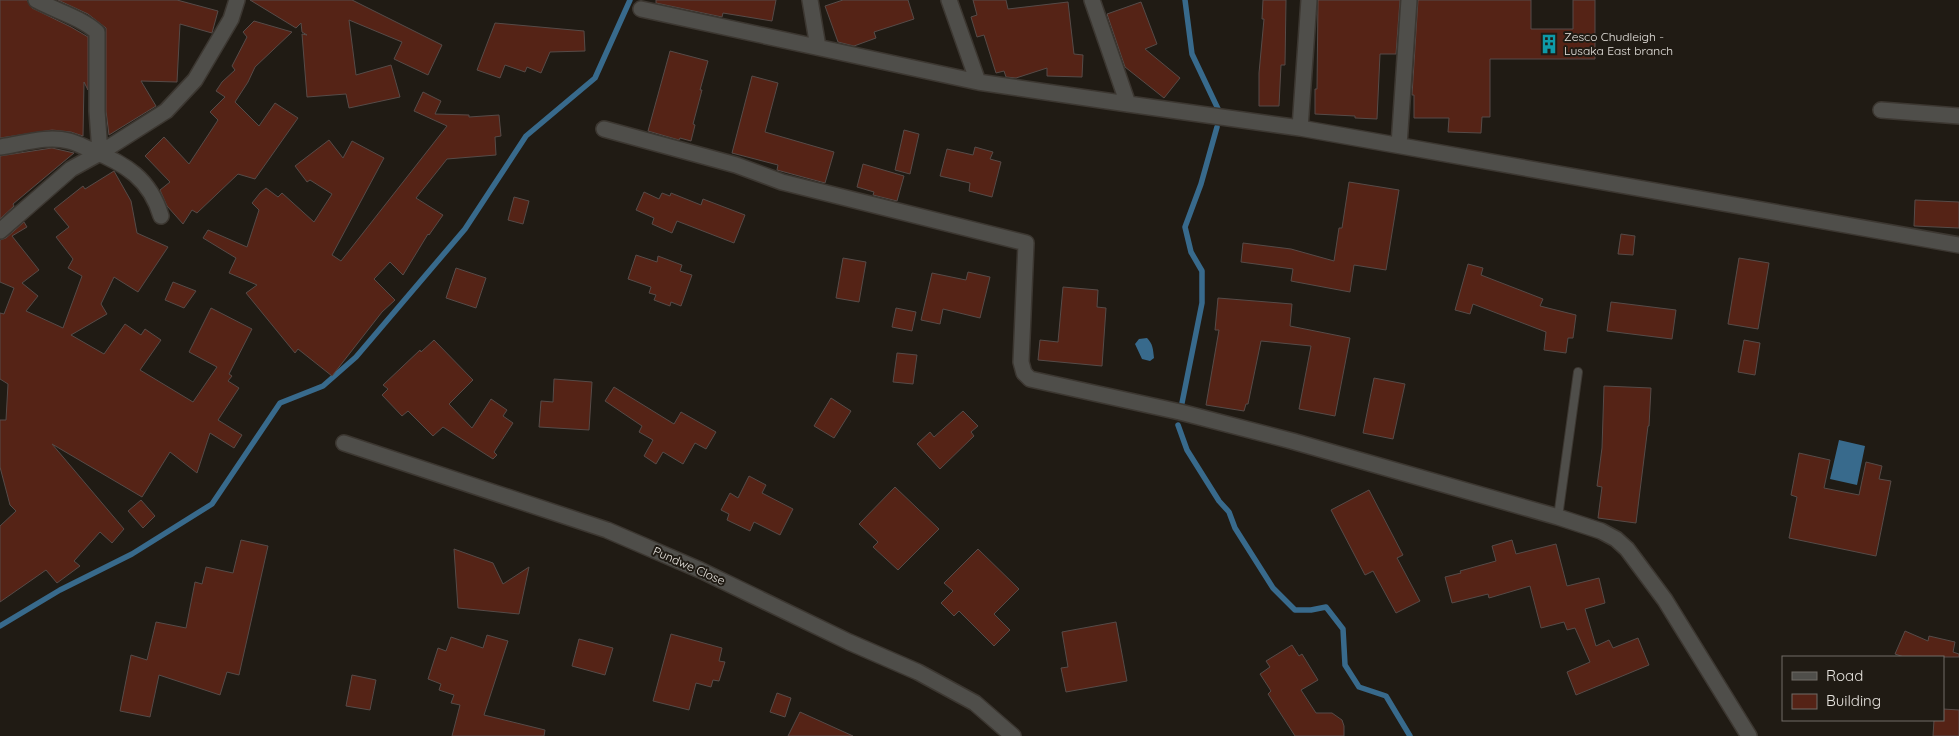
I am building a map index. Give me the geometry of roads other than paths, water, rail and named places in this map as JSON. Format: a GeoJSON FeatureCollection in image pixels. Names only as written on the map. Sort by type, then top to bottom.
{"type":"FeatureCollection","features":[{"type":"Feature","properties":{"kind":"street"},"geometry":{"type":"LineString","coordinates":[[36,0],[52,9],[87,23],[97,32],[97,111],[100,153]]}},
{"type":"Feature","properties":{"kind":"street"},"geometry":{"type":"LineString","coordinates":[[0,231],[6,222],[72,168],[100,153],[166,111],[195,80],[231,19],[237,0]]}},
{"type":"Feature","properties":{"kind":"street"},"geometry":{"type":"LineString","coordinates":[[810,0],[818,47]]}},
{"type":"Feature","properties":{"kind":"street"},"geometry":{"type":"LineString","coordinates":[[949,0],[978,82]]}},
{"type":"Feature","properties":{"kind":"street"},"geometry":{"type":"LineString","coordinates":[[1092,0],[1128,104]]}},
{"type":"Feature","properties":{"kind":"street"},"geometry":{"type":"LineString","coordinates":[[1300,128],[1309,0]]}},
{"type":"Feature","properties":{"kind":"street"},"geometry":{"type":"LineString","coordinates":[[1400,145],[1409,0]]}},
{"type":"Feature","properties":{"kind":"street"},"geometry":{"type":"LineString","coordinates":[[640,9],[978,82],[1300,128],[1959,245]]}},
{"type":"Feature","properties":{"kind":"street"},"geometry":{"type":"LineString","coordinates":[[1882,110],[1959,116]]}},
{"type":"Feature","properties":{"kind":"street"},"geometry":{"type":"LineString","coordinates":[[604,129],[736,165],[782,182],[1026,243],[1021,362],[1024,374],[1030,379],[1180,412],[1292,441],[1601,531],[1616,539],[1627,548],[1665,600],[1749,736]]}},
{"type":"Feature","properties":{"kind":"street"},"geometry":{"type":"LineString","coordinates":[[0,147],[46,139],[69,141],[100,153],[133,171],[150,191],[157,203],[161,216]]}},
{"type":"Feature","properties":{"kind":"street","name":"Pundwe Close"},"geometry":{"type":"LineString","coordinates":[[344,443],[607,530],[700,570],[849,642],[918,672],[975,703],[1013,736]]}},
{"type":"Feature","properties":{"kind":"lane"},"geometry":{"type":"LineString","coordinates":[[1558,517],[1578,372]]}},
{"type":"Feature","properties":{"kind":"water"},"geometry":{"type":"Polygon","coordinates":[[[1147,338],[1152,345],[1154,358],[1150,361],[1142,359],[1135,344],[1139,339],[1147,338]]]}},
{"type":"Feature","properties":{"kind":"water"},"geometry":{"type":"Polygon","coordinates":[[[1839,440],[1865,446],[1857,485],[1830,479],[1839,440]]]}},
{"type":"Feature","properties":{"kind":"waterway"},"geometry":{"type":"LineString","coordinates":[[0,626],[60,590],[132,554],[212,504],[280,403],[323,386],[356,357],[465,229],[526,136],[595,78],[630,0]]}},
{"type":"Feature","properties":{"kind":"waterway"},"geometry":{"type":"LineString","coordinates":[[1185,0],[1192,54],[1219,111]]}},
{"type":"Feature","properties":{"kind":"waterway"},"geometry":{"type":"LineString","coordinates":[[1182,403],[1202,303],[1202,271],[1191,252],[1185,227],[1201,184],[1217,127]]}},
{"type":"Feature","properties":{"kind":"waterway"},"geometry":{"type":"LineString","coordinates":[[1178,425],[1187,450],[1219,501],[1229,512],[1235,528],[1273,588],[1295,610],[1311,610],[1326,607],[1343,629],[1345,665],[1359,687],[1386,696],[1410,736]]}},
{"type":"Feature","properties":{"kind":"place","name":"Zesco Chudleigh - Lusaka East branch"},"geometry":{"type":"Point","coordinates":[1549,44]}}]}
